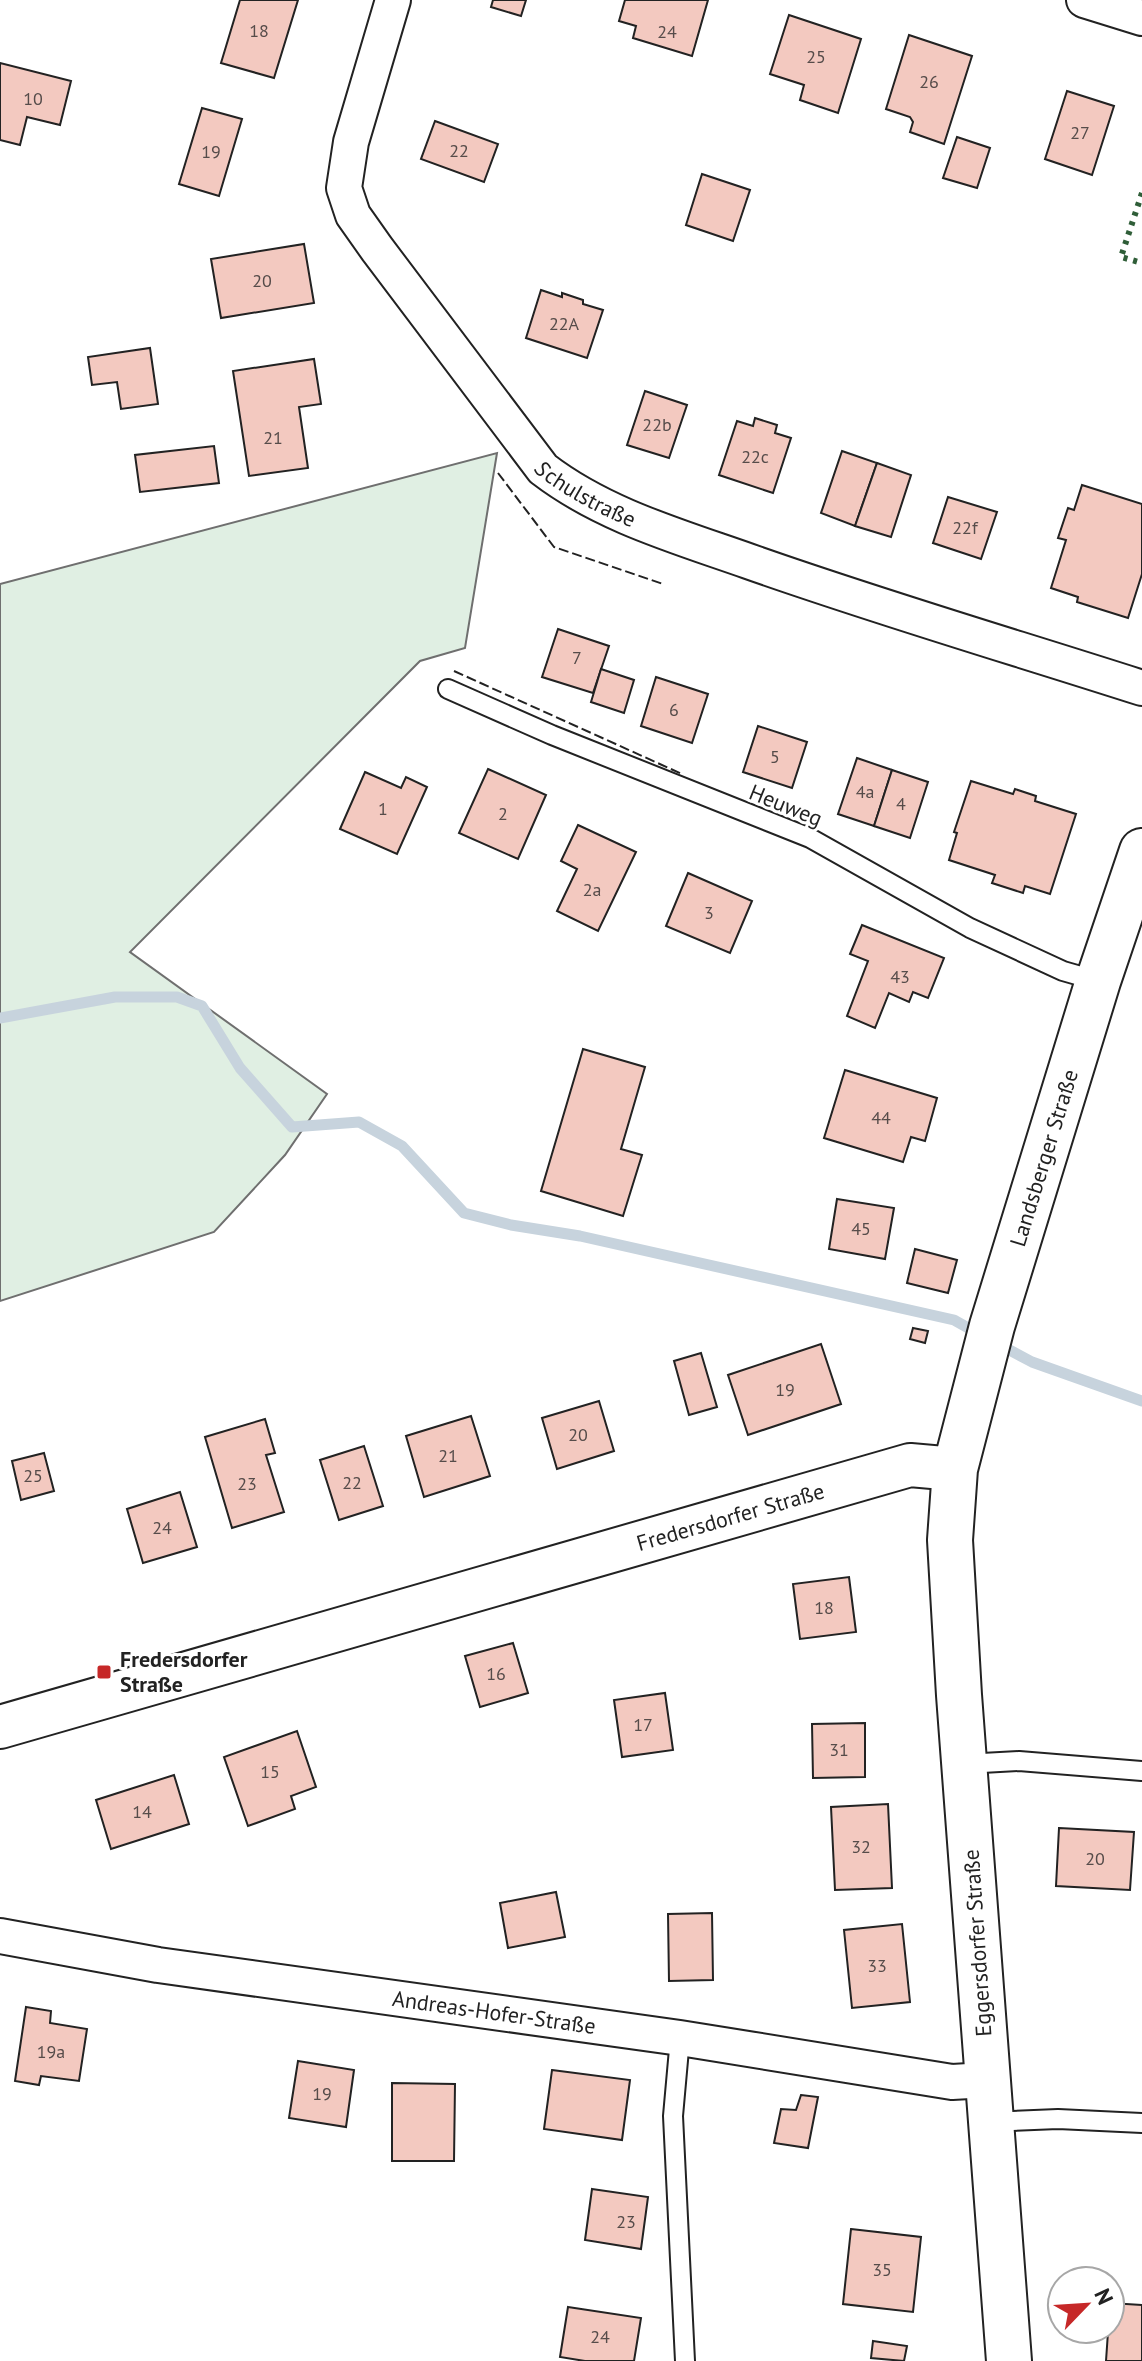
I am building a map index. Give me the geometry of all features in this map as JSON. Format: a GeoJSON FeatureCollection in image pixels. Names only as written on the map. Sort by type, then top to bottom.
{"type":"FeatureCollection","features":[{"type":"Feature","properties":{"kind":"main road","name":"Landsberger Straße"},"geometry":{"type":"LineString","coordinates":[[955,1469],[988,1338],[1098,981],[1142,851]]}},
{"type":"Feature","properties":{"kind":"main road","name":"Eggersdorfer Straße"},"geometry":{"type":"LineString","coordinates":[[955,1469],[950,1540],[1009,2361]]}},
{"type":"Feature","properties":{"kind":"street","name":"Schulstraße"},"geometry":{"type":"LineString","coordinates":[[393,0],[351,142],[344,188],[353,215],[377,249],[543,469],[563,484],[619,515],[778,571],[1142,688]]}},
{"type":"Feature","properties":{"kind":"street"},"geometry":{"type":"LineString","coordinates":[[1084,0],[1142,18]]}},
{"type":"Feature","properties":{"kind":"street","name":"Fredersdorfer Straße"},"geometry":{"type":"LineString","coordinates":[[0,1727],[910,1465],[955,1469]]}},
{"type":"Feature","properties":{"kind":"street","name":"Andreas-Hofer-Straße"},"geometry":{"type":"LineString","coordinates":[[0,1936],[158,1965],[680,2038],[952,2082],[989,2101]]}},
{"type":"Feature","properties":{"kind":"lane","name":"Heuweg"},"geometry":{"type":"LineString","coordinates":[[448,689],[552,735],[810,838],[970,928],[1063,971],[1098,981]]}},
{"type":"Feature","properties":{"kind":"lane"},"geometry":{"type":"LineString","coordinates":[[964,1764],[1019,1761],[1142,1771]]}},
{"type":"Feature","properties":{"kind":"lane"},"geometry":{"type":"LineString","coordinates":[[680,2038],[673,2116],[685,2361]]}},
{"type":"Feature","properties":{"kind":"lane"},"geometry":{"type":"LineString","coordinates":[[989,2101],[1058,2119],[1142,2123]]}},
{"type":"Feature","properties":{"kind":"green space"},"geometry":{"type":"Polygon","coordinates":[[[497,453],[465,648],[420,661],[130,952],[327,1094],[285,1155],[214,1232],[0,1301],[0,584],[497,453]]]}},
{"type":"Feature","properties":{"kind":"building"},"geometry":{"type":"Polygon","coordinates":[[[240,0],[298,0],[274,78],[221,63],[240,0]]]}},
{"type":"Feature","properties":{"kind":"building"},"geometry":{"type":"Polygon","coordinates":[[[493,0],[526,0],[521,16],[491,7],[493,0]]]}},
{"type":"Feature","properties":{"kind":"building"},"geometry":{"type":"Polygon","coordinates":[[[625,0],[708,0],[692,56],[633,38],[636,26],[619,21],[625,0]]]}},
{"type":"Feature","properties":{"kind":"building"},"geometry":{"type":"Polygon","coordinates":[[[789,15],[861,39],[838,113],[800,100],[804,85],[770,74],[789,15]]]}},
{"type":"Feature","properties":{"kind":"building"},"geometry":{"type":"Polygon","coordinates":[[[909,35],[972,56],[944,144],[910,132],[913,122],[910,117],[886,109],[909,35]]]}},
{"type":"Feature","properties":{"kind":"building"},"geometry":{"type":"Polygon","coordinates":[[[0,63],[71,81],[60,125],[27,117],[20,145],[0,140],[0,63]]]}},
{"type":"Feature","properties":{"kind":"building"},"geometry":{"type":"Polygon","coordinates":[[[1067,91],[1114,106],[1092,175],[1045,159],[1067,91]]]}},
{"type":"Feature","properties":{"kind":"building"},"geometry":{"type":"Polygon","coordinates":[[[202,108],[242,119],[219,196],[179,184],[202,108]]]}},
{"type":"Feature","properties":{"kind":"building"},"geometry":{"type":"Polygon","coordinates":[[[435,121],[498,144],[484,182],[421,159],[435,121]]]}},
{"type":"Feature","properties":{"kind":"building"},"geometry":{"type":"Polygon","coordinates":[[[957,137],[990,148],[977,188],[943,178],[957,137]]]}},
{"type":"Feature","properties":{"kind":"building"},"geometry":{"type":"Polygon","coordinates":[[[702,174],[750,190],[733,241],[686,225],[702,174]]]}},
{"type":"Feature","properties":{"kind":"building"},"geometry":{"type":"Polygon","coordinates":[[[304,244],[314,303],[221,318],[211,259],[304,244]]]}},
{"type":"Feature","properties":{"kind":"building"},"geometry":{"type":"Polygon","coordinates":[[[541,290],[562,297],[562,293],[603,310],[587,358],[526,338],[541,290]]]}},
{"type":"Feature","properties":{"kind":"building"},"geometry":{"type":"Polygon","coordinates":[[[150,348],[158,404],[121,409],[117,382],[92,385],[88,357],[150,348]]]}},
{"type":"Feature","properties":{"kind":"building"},"geometry":{"type":"Polygon","coordinates":[[[314,359],[321,404],[299,407],[308,468],[249,476],[233,371],[314,359]]]}},
{"type":"Feature","properties":{"kind":"building"},"geometry":{"type":"Polygon","coordinates":[[[645,391],[687,405],[669,458],[627,445],[645,391]]]}},
{"type":"Feature","properties":{"kind":"building"},"geometry":{"type":"Polygon","coordinates":[[[755,418],[777,425],[775,433],[791,438],[773,493],[719,475],[737,421],[753,426],[755,418]]]}},
{"type":"Feature","properties":{"kind":"building"},"geometry":{"type":"Polygon","coordinates":[[[214,446],[219,483],[140,492],[135,455],[214,446]]]}},
{"type":"Feature","properties":{"kind":"building"},"geometry":{"type":"Polygon","coordinates":[[[842,451],[877,463],[855,526],[821,513],[842,451]]]}},
{"type":"Feature","properties":{"kind":"building"},"geometry":{"type":"Polygon","coordinates":[[[877,463],[911,475],[891,537],[855,526],[877,463]]]}},
{"type":"Feature","properties":{"kind":"building"},"geometry":{"type":"Polygon","coordinates":[[[1082,485],[1142,504],[1142,574],[1128,618],[1077,602],[1078,597],[1051,588],[1066,540],[1058,538],[1068,508],[1074,510],[1082,485]]]}},
{"type":"Feature","properties":{"kind":"building"},"geometry":{"type":"Polygon","coordinates":[[[948,497],[997,512],[981,559],[933,543],[948,497]]]}},
{"type":"Feature","properties":{"kind":"building"},"geometry":{"type":"Polygon","coordinates":[[[558,629],[609,646],[593,693],[542,677],[558,629]]]}},
{"type":"Feature","properties":{"kind":"building"},"geometry":{"type":"Polygon","coordinates":[[[601,669],[634,680],[624,713],[591,702],[601,669]]]}},
{"type":"Feature","properties":{"kind":"building"},"geometry":{"type":"Polygon","coordinates":[[[656,677],[708,694],[692,743],[641,726],[656,677]]]}},
{"type":"Feature","properties":{"kind":"building"},"geometry":{"type":"Polygon","coordinates":[[[758,726],[807,742],[792,788],[743,772],[758,726]]]}},
{"type":"Feature","properties":{"kind":"building"},"geometry":{"type":"Polygon","coordinates":[[[857,758],[892,770],[874,826],[838,814],[857,758]]]}},
{"type":"Feature","properties":{"kind":"building"},"geometry":{"type":"Polygon","coordinates":[[[488,769],[546,795],[518,859],[459,833],[488,769]]]}},
{"type":"Feature","properties":{"kind":"building"},"geometry":{"type":"Polygon","coordinates":[[[892,770],[928,782],[910,838],[874,826],[892,770]]]}},
{"type":"Feature","properties":{"kind":"building"},"geometry":{"type":"Polygon","coordinates":[[[365,772],[401,788],[406,777],[427,787],[397,854],[340,829],[365,772]]]}},
{"type":"Feature","properties":{"kind":"building"},"geometry":{"type":"Polygon","coordinates":[[[971,781],[1013,794],[1015,789],[1036,796],[1035,801],[1076,814],[1050,894],[1025,886],[1023,893],[992,883],[995,875],[949,860],[957,833],[954,832],[971,781]]]}},
{"type":"Feature","properties":{"kind":"building"},"geometry":{"type":"Polygon","coordinates":[[[578,825],[636,852],[598,931],[557,911],[577,869],[561,861],[578,825]]]}},
{"type":"Feature","properties":{"kind":"building"},"geometry":{"type":"Polygon","coordinates":[[[688,873],[752,901],[730,953],[666,926],[688,873]]]}},
{"type":"Feature","properties":{"kind":"building"},"geometry":{"type":"Polygon","coordinates":[[[862,925],[944,958],[928,998],[913,992],[909,1002],[889,993],[875,1028],[847,1016],[868,961],[850,954],[862,925]]]}},
{"type":"Feature","properties":{"kind":"building"},"geometry":{"type":"Polygon","coordinates":[[[583,1049],[645,1067],[621,1149],[642,1155],[623,1216],[541,1191],[583,1049]]]}},
{"type":"Feature","properties":{"kind":"building"},"geometry":{"type":"Polygon","coordinates":[[[845,1070],[937,1098],[925,1141],[911,1137],[903,1162],[824,1138],[845,1070]]]}},
{"type":"Feature","properties":{"kind":"building"},"geometry":{"type":"Polygon","coordinates":[[[837,1199],[894,1208],[885,1259],[829,1249],[837,1199]]]}},
{"type":"Feature","properties":{"kind":"building"},"geometry":{"type":"Polygon","coordinates":[[[915,1249],[957,1260],[948,1293],[907,1283],[915,1249]]]}},
{"type":"Feature","properties":{"kind":"building"},"geometry":{"type":"Polygon","coordinates":[[[913,1328],[928,1331],[925,1343],[910,1339],[913,1328]]]}},
{"type":"Feature","properties":{"kind":"building"},"geometry":{"type":"Polygon","coordinates":[[[821,1344],[841,1404],[748,1435],[728,1375],[821,1344]]]}},
{"type":"Feature","properties":{"kind":"building"},"geometry":{"type":"Polygon","coordinates":[[[701,1353],[717,1407],[689,1415],[674,1361],[701,1353]]]}},
{"type":"Feature","properties":{"kind":"building"},"geometry":{"type":"Polygon","coordinates":[[[599,1401],[614,1451],[557,1469],[542,1418],[599,1401]]]}},
{"type":"Feature","properties":{"kind":"building"},"geometry":{"type":"Polygon","coordinates":[[[471,1416],[490,1476],[424,1497],[406,1436],[471,1416]]]}},
{"type":"Feature","properties":{"kind":"building"},"geometry":{"type":"Polygon","coordinates":[[[265,1419],[275,1453],[266,1455],[284,1512],[232,1528],[205,1437],[265,1419]]]}},
{"type":"Feature","properties":{"kind":"building"},"geometry":{"type":"Polygon","coordinates":[[[364,1446],[383,1506],[339,1520],[320,1460],[364,1446]]]}},
{"type":"Feature","properties":{"kind":"building"},"geometry":{"type":"Polygon","coordinates":[[[44,1453],[54,1491],[21,1500],[12,1461],[44,1453]]]}},
{"type":"Feature","properties":{"kind":"building"},"geometry":{"type":"Polygon","coordinates":[[[180,1492],[197,1547],[143,1563],[127,1509],[180,1492]]]}},
{"type":"Feature","properties":{"kind":"building"},"geometry":{"type":"Polygon","coordinates":[[[849,1577],[856,1632],[800,1639],[793,1584],[849,1577]]]}},
{"type":"Feature","properties":{"kind":"building"},"geometry":{"type":"Polygon","coordinates":[[[513,1643],[528,1693],[480,1707],[465,1656],[513,1643]]]}},
{"type":"Feature","properties":{"kind":"building"},"geometry":{"type":"Polygon","coordinates":[[[665,1693],[673,1750],[622,1757],[614,1700],[665,1693]]]}},
{"type":"Feature","properties":{"kind":"building"},"geometry":{"type":"Polygon","coordinates":[[[865,1723],[865,1777],[813,1778],[812,1724],[865,1723]]]}},
{"type":"Feature","properties":{"kind":"building"},"geometry":{"type":"Polygon","coordinates":[[[297,1731],[316,1787],[291,1796],[295,1809],[248,1826],[224,1757],[297,1731]]]}},
{"type":"Feature","properties":{"kind":"building"},"geometry":{"type":"Polygon","coordinates":[[[174,1775],[189,1824],[111,1849],[96,1800],[174,1775]]]}},
{"type":"Feature","properties":{"kind":"building"},"geometry":{"type":"Polygon","coordinates":[[[888,1804],[892,1888],[835,1890],[831,1807],[888,1804]]]}},
{"type":"Feature","properties":{"kind":"building"},"geometry":{"type":"Polygon","coordinates":[[[1059,1828],[1134,1832],[1130,1890],[1056,1886],[1059,1828]]]}},
{"type":"Feature","properties":{"kind":"building"},"geometry":{"type":"Polygon","coordinates":[[[556,1892],[565,1937],[508,1948],[500,1903],[556,1892]]]}},
{"type":"Feature","properties":{"kind":"building"},"geometry":{"type":"Polygon","coordinates":[[[712,1913],[713,1980],[669,1981],[668,1914],[712,1913]]]}},
{"type":"Feature","properties":{"kind":"building"},"geometry":{"type":"Polygon","coordinates":[[[902,1924],[910,2002],[852,2008],[844,1930],[902,1924]]]}},
{"type":"Feature","properties":{"kind":"building"},"geometry":{"type":"Polygon","coordinates":[[[26,2007],[51,2011],[50,2023],[87,2029],[79,2081],[41,2076],[39,2085],[15,2081],[26,2007]]]}},
{"type":"Feature","properties":{"kind":"building"},"geometry":{"type":"Polygon","coordinates":[[[298,2061],[354,2070],[346,2127],[289,2118],[298,2061]]]}},
{"type":"Feature","properties":{"kind":"building"},"geometry":{"type":"Polygon","coordinates":[[[552,2070],[630,2080],[622,2140],[544,2129],[552,2070]]]}},
{"type":"Feature","properties":{"kind":"building"},"geometry":{"type":"Polygon","coordinates":[[[392,2083],[455,2084],[454,2161],[392,2161],[392,2083]]]}},
{"type":"Feature","properties":{"kind":"building"},"geometry":{"type":"Polygon","coordinates":[[[801,2095],[818,2097],[808,2148],[774,2143],[781,2109],[796,2110],[801,2095]]]}},
{"type":"Feature","properties":{"kind":"building"},"geometry":{"type":"Polygon","coordinates":[[[592,2189],[648,2197],[641,2249],[585,2240],[592,2189]]]}},
{"type":"Feature","properties":{"kind":"building"},"geometry":{"type":"Polygon","coordinates":[[[851,2229],[921,2237],[913,2312],[843,2304],[851,2229]]]}},
{"type":"Feature","properties":{"kind":"building"},"geometry":{"type":"Polygon","coordinates":[[[1126,2304],[1142,2305],[1142,2361],[1106,2361],[1107,2345],[1126,2345],[1126,2304]]]}},
{"type":"Feature","properties":{"kind":"building"},"geometry":{"type":"Polygon","coordinates":[[[568,2307],[641,2318],[634,2361],[585,2361],[560,2357],[568,2307]]]}},
{"type":"Feature","properties":{"kind":"building"},"geometry":{"type":"Polygon","coordinates":[[[873,2341],[907,2346],[904,2361],[871,2358],[873,2341]]]}},
{"type":"Feature","properties":{"kind":"waterway"},"geometry":{"type":"LineString","coordinates":[[0,1018],[115,997],[177,997],[202,1006],[240,1068],[292,1127],[359,1122],[402,1146],[464,1213],[954,1320],[979,1334]]}},
{"type":"Feature","properties":{"kind":"waterway"},"geometry":{"type":"LineString","coordinates":[[998,1344],[1032,1362],[1142,1401]]}},
{"type":"Feature","properties":{"kind":"hedge"},"geometry":{"type":"LineString","coordinates":[[1142,193],[1121,257],[1142,263]]}},
{"type":"Feature","properties":{"kind":"fence"},"geometry":{"type":"LineString","coordinates":[[498,473],[554,547],[663,584]]}},
{"type":"Feature","properties":{"kind":"fence"},"geometry":{"type":"LineString","coordinates":[[454,671],[682,774]]}},
{"type":"Feature","properties":{"kind":"place","name":"Fredersdorfer Straße"},"geometry":{"type":"Point","coordinates":[104,1672]}}]}
